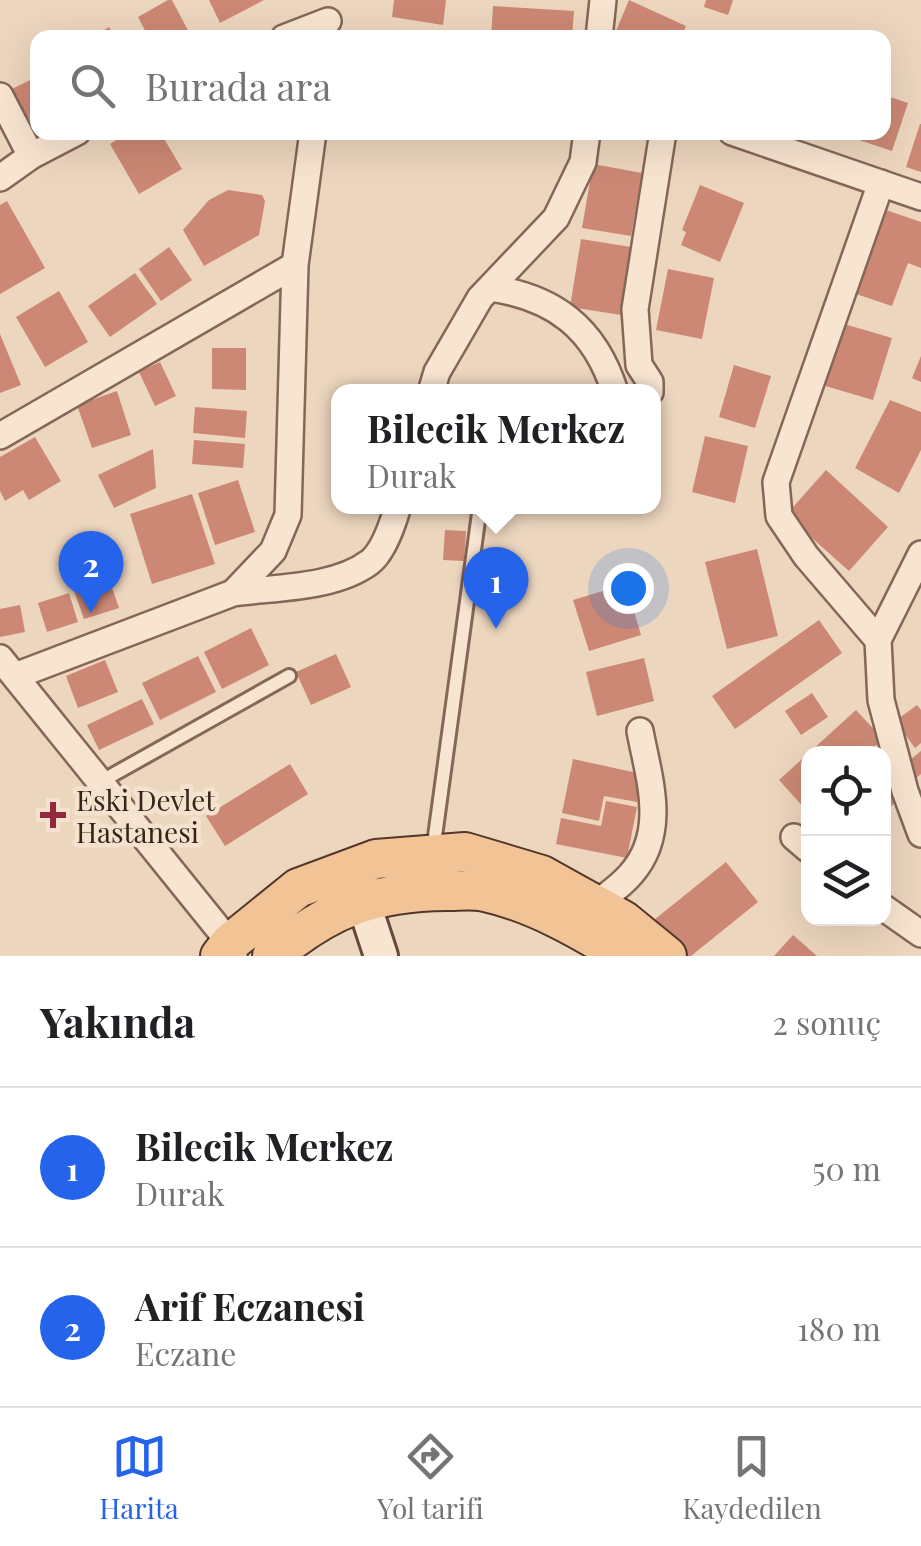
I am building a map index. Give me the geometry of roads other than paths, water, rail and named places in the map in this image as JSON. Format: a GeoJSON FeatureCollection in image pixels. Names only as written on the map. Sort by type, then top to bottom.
{"type":"FeatureCollection","features":[{"type":"Feature","properties":{"kind":"main road"},"geometry":{"type":"LineString","coordinates":[[228,952],[298,888],[376,859],[465,852],[542,875],[624,956]]}},
{"type":"Feature","properties":{"kind":"main road"},"geometry":{"type":"LineString","coordinates":[[272,956],[307,927],[363,901],[432,855]]}},
{"type":"Feature","properties":{"kind":"main road"},"geometry":{"type":"LineString","coordinates":[[363,901],[413,892],[484,892],[622,920],[667,956]]}},
{"type":"Feature","properties":{"kind":"street"},"geometry":{"type":"LineString","coordinates":[[599,30],[603,0]]}},
{"type":"Feature","properties":{"kind":"street"},"geometry":{"type":"LineString","coordinates":[[304,30],[329,20]]}},
{"type":"Feature","properties":{"kind":"street"},"geometry":{"type":"LineString","coordinates":[[0,96],[31,156]]}},
{"type":"Feature","properties":{"kind":"street"},"geometry":{"type":"LineString","coordinates":[[0,178],[62,140]]}},
{"type":"Feature","properties":{"kind":"street"},"geometry":{"type":"LineString","coordinates":[[233,593],[273,551],[288,515],[295,265],[312,140]]}},
{"type":"Feature","properties":{"kind":"street"},"geometry":{"type":"LineString","coordinates":[[434,384],[437,372],[480,298],[556,218],[583,162],[586,140]]}},
{"type":"Feature","properties":{"kind":"street"},"geometry":{"type":"LineString","coordinates":[[650,384],[640,365],[635,308],[662,140]]}},
{"type":"Feature","properties":{"kind":"street"},"geometry":{"type":"LineString","coordinates":[[755,140],[921,197]]}},
{"type":"Feature","properties":{"kind":"street"},"geometry":{"type":"LineString","coordinates":[[878,640],[806,556],[779,516],[776,482],[881,183]]}},
{"type":"Feature","properties":{"kind":"street"},"geometry":{"type":"LineString","coordinates":[[0,436],[295,265]]}},
{"type":"Feature","properties":{"kind":"street"},"geometry":{"type":"LineString","coordinates":[[490,288],[519,292],[560,311],[583,330],[612,384]]}},
{"type":"Feature","properties":{"kind":"street"},"geometry":{"type":"LineString","coordinates":[[228,952],[100,782],[7,667],[233,593],[336,578],[372,561],[395,514]]}},
{"type":"Feature","properties":{"kind":"street"},"geometry":{"type":"LineString","coordinates":[[921,554],[878,640],[881,700],[905,791],[921,834]]}},
{"type":"Feature","properties":{"kind":"street"},"geometry":{"type":"LineString","coordinates":[[595,956],[582,914],[630,877],[642,860],[652,833],[656,811],[640,731]]}},
{"type":"Feature","properties":{"kind":"street"},"geometry":{"type":"LineString","coordinates":[[363,901],[381,956]]}},
{"type":"Feature","properties":{"kind":"street"},"geometry":{"type":"LineString","coordinates":[[891,913],[921,934]]}},
{"type":"Feature","properties":{"kind":"lane"},"geometry":{"type":"LineString","coordinates":[[432,855],[479,514]]}},
{"type":"Feature","properties":{"kind":"lane"},"geometry":{"type":"LineString","coordinates":[[100,782],[289,676]]}},
{"type":"Feature","properties":{"kind":"place","name":"Arif Eczanesi"},"geometry":{"type":"Point","coordinates":[91,613]}},
{"type":"Feature","properties":{"kind":"place","name":"Bilecik Merkez"},"geometry":{"type":"Point","coordinates":[496,629]}},
{"type":"Feature","properties":{"kind":"place","name":"Eski Devlet Hastanesi"},"geometry":{"type":"Point","coordinates":[53,815]}}]}
